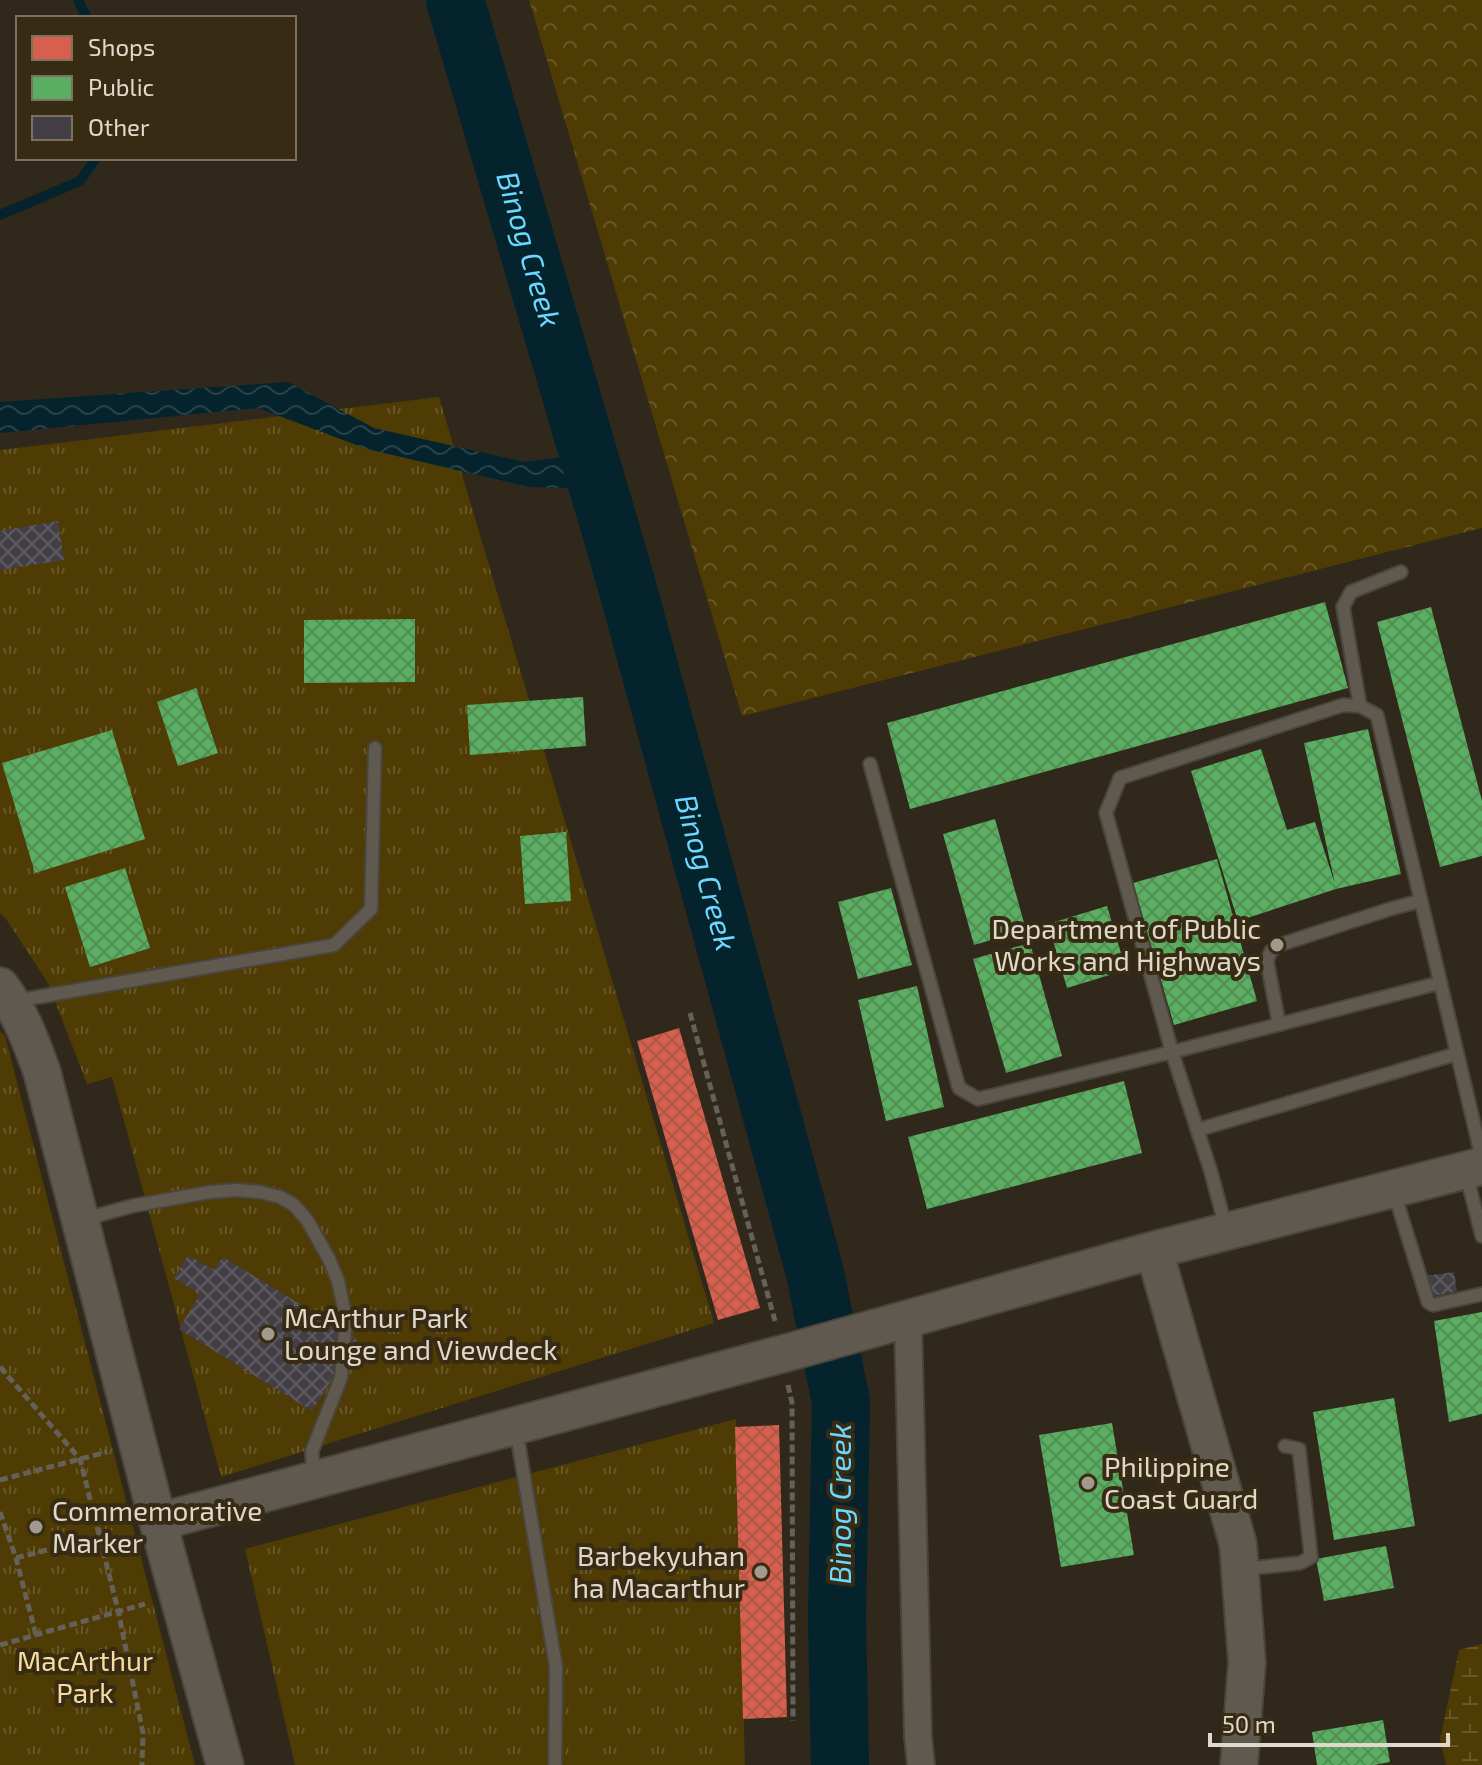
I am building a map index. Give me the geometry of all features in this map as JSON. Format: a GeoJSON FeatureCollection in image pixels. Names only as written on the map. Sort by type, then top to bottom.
{"type":"FeatureCollection","features":[{"type":"Feature","properties":{"kind":"main road"},"geometry":{"type":"LineString","coordinates":[[6,994],[27,1029],[42,1072],[158,1522],[225,1765]]}},
{"type":"Feature","properties":{"kind":"main road"},"geometry":{"type":"LineString","coordinates":[[158,1522],[1477,1165]]}},
{"type":"Feature","properties":{"kind":"main road"},"geometry":{"type":"LineString","coordinates":[[1154,1250],[1238,1544],[1247,1662],[1239,1765]]}},
{"type":"Feature","properties":{"kind":"street"},"geometry":{"type":"LineString","coordinates":[[896,1323],[921,1765]]}},
{"type":"Feature","properties":{"kind":"lane"},"geometry":{"type":"LineString","coordinates":[[1360,706],[1343,607],[1351,592],[1401,572]]}},
{"type":"Feature","properties":{"kind":"lane"},"geometry":{"type":"LineString","coordinates":[[1227,1231],[1172,1052],[1106,813],[1120,778],[1343,705],[1360,706],[1377,715],[1456,1054],[1477,1165],[1482,1236]]}},
{"type":"Feature","properties":{"kind":"lane"},"geometry":{"type":"LineString","coordinates":[[6,994],[334,945],[371,909],[375,748]]}},
{"type":"Feature","properties":{"kind":"lane"},"geometry":{"type":"LineString","coordinates":[[870,764],[959,1088],[978,1099],[1439,983]]}},
{"type":"Feature","properties":{"kind":"lane"},"geometry":{"type":"LineString","coordinates":[[1279,1024],[1267,961],[1271,951],[1279,945],[1420,901]]}},
{"type":"Feature","properties":{"kind":"lane"},"geometry":{"type":"LineString","coordinates":[[1197,1130],[1456,1054]]}},
{"type":"Feature","properties":{"kind":"lane"},"geometry":{"type":"LineString","coordinates":[[1393,1189],[1428,1302],[1433,1305],[1482,1294]]}},
{"type":"Feature","properties":{"kind":"lane"},"geometry":{"type":"LineString","coordinates":[[80,1220],[132,1206],[237,1190],[280,1197],[294,1205],[307,1220],[329,1259],[338,1281],[346,1318],[341,1378],[312,1451],[313,1480]]}},
{"type":"Feature","properties":{"kind":"lane"},"geometry":{"type":"LineString","coordinates":[[516,1425],[556,1667],[555,1765]]}},
{"type":"Feature","properties":{"kind":"lane"},"geometry":{"type":"LineString","coordinates":[[1240,1569],[1300,1563],[1311,1557],[1299,1449],[1285,1446]]}},
{"type":"Feature","properties":{"kind":"path"},"geometry":{"type":"LineString","coordinates":[[690,1013],[771,1306],[787,1353],[792,1403],[793,1721]]}},
{"type":"Feature","properties":{"kind":"path"},"geometry":{"type":"LineString","coordinates":[[0,1367],[80,1459],[101,1536],[143,1733],[142,1765]]}},
{"type":"Feature","properties":{"kind":"path"},"geometry":{"type":"LineString","coordinates":[[0,1480],[111,1451]]}},
{"type":"Feature","properties":{"kind":"path"},"geometry":{"type":"LineString","coordinates":[[0,1512],[16,1558],[36,1635]]}},
{"type":"Feature","properties":{"kind":"path"},"geometry":{"type":"LineString","coordinates":[[16,1558],[101,1536]]}},
{"type":"Feature","properties":{"kind":"path"},"geometry":{"type":"LineString","coordinates":[[0,1645],[149,1603]]}},
{"type":"Feature","properties":{"kind":"green space"},"geometry":{"type":"Polygon","coordinates":[[[529,0],[1482,0],[1482,528],[742,716],[529,0]]]}},
{"type":"Feature","properties":{"kind":"green space"},"geometry":{"type":"Polygon","coordinates":[[[439,397],[714,1323],[221,1477],[112,1077],[87,1084],[48,983],[0,913],[0,450],[439,397]]]}},
{"type":"Feature","properties":{"kind":"green space","name":"MacArthur Park"},"geometry":{"type":"Polygon","coordinates":[[[0,1031],[5,1036],[195,1765],[0,1765],[0,1031]]]}},
{"type":"Feature","properties":{"kind":"green space"},"geometry":{"type":"Polygon","coordinates":[[[736,1419],[745,1765],[295,1765],[245,1549],[736,1419]]]}},
{"type":"Feature","properties":{"kind":"green space"},"geometry":{"type":"Polygon","coordinates":[[[1482,1644],[1482,1765],[1446,1765],[1440,1739],[1459,1650],[1482,1644]]]}},
{"type":"Feature","properties":{"kind":"water"},"geometry":{"type":"Polygon","coordinates":[[[288,382],[374,428],[524,462],[563,457],[571,488],[529,487],[367,449],[258,408],[0,433],[0,402],[288,382]]]}},
{"type":"Feature","properties":{"kind":"building: Shops"},"geometry":{"type":"Polygon","coordinates":[[[679,1028],[760,1308],[718,1320],[637,1041],[679,1028]]]}},
{"type":"Feature","properties":{"kind":"building: Shops","name":"Barbekyuhan ha Macarthur"},"geometry":{"type":"Polygon","coordinates":[[[779,1425],[787,1717],[743,1719],[735,1427],[779,1425]]]}},
{"type":"Feature","properties":{"kind":"building: Public"},"geometry":{"type":"Polygon","coordinates":[[[1325,602],[1348,688],[910,809],[887,723],[1325,602]]]}},
{"type":"Feature","properties":{"kind":"building: Public"},"geometry":{"type":"Polygon","coordinates":[[[1431,607],[1482,801],[1482,856],[1440,867],[1377,622],[1431,607]]]}},
{"type":"Feature","properties":{"kind":"building: Public"},"geometry":{"type":"Polygon","coordinates":[[[415,619],[415,682],[304,683],[304,620],[415,619]]]}},
{"type":"Feature","properties":{"kind":"building: Public"},"geometry":{"type":"Polygon","coordinates":[[[196,688],[218,753],[178,766],[157,702],[196,688]]]}},
{"type":"Feature","properties":{"kind":"building: Public"},"geometry":{"type":"Polygon","coordinates":[[[583,697],[586,746],[470,755],[467,705],[583,697]]]}},
{"type":"Feature","properties":{"kind":"building: Public"},"geometry":{"type":"Polygon","coordinates":[[[1368,729],[1401,874],[1336,889],[1238,921],[1191,771],[1261,749],[1287,830],[1315,822],[1335,884],[1304,743],[1368,729]]]}},
{"type":"Feature","properties":{"kind":"building: Public"},"geometry":{"type":"Polygon","coordinates":[[[112,730],[145,839],[35,873],[2,763],[112,730]]]}},
{"type":"Feature","properties":{"kind":"building: Public"},"geometry":{"type":"Polygon","coordinates":[[[995,819],[1026,930],[974,945],[943,834],[995,819]]]}},
{"type":"Feature","properties":{"kind":"building: Public"},"geometry":{"type":"Polygon","coordinates":[[[566,832],[571,901],[525,904],[520,836],[566,832]]]}},
{"type":"Feature","properties":{"kind":"building: Public"},"geometry":{"type":"Polygon","coordinates":[[[1217,859],[1257,1001],[1174,1025],[1133,883],[1217,859]]]}},
{"type":"Feature","properties":{"kind":"building: Public"},"geometry":{"type":"Polygon","coordinates":[[[125,868],[150,948],[90,967],[65,887],[125,868]]]}},
{"type":"Feature","properties":{"kind":"building: Public"},"geometry":{"type":"Polygon","coordinates":[[[891,888],[912,965],[858,979],[838,902],[891,888]]]}},
{"type":"Feature","properties":{"kind":"building: Public"},"geometry":{"type":"Polygon","coordinates":[[[1107,906],[1126,970],[1067,988],[1048,924],[1107,906]]]}},
{"type":"Feature","properties":{"kind":"building: Public"},"geometry":{"type":"Polygon","coordinates":[[[1030,943],[1062,1056],[1006,1073],[973,959],[1030,943]]]}},
{"type":"Feature","properties":{"kind":"building: Public"},"geometry":{"type":"Polygon","coordinates":[[[917,986],[944,1107],[886,1121],[858,1000],[917,986]]]}},
{"type":"Feature","properties":{"kind":"building: Public"},"geometry":{"type":"Polygon","coordinates":[[[1124,1081],[1142,1153],[927,1209],[908,1137],[1124,1081]]]}},
{"type":"Feature","properties":{"kind":"building: Public"},"geometry":{"type":"Polygon","coordinates":[[[1482,1312],[1482,1414],[1449,1422],[1434,1321],[1482,1312]]]}},
{"type":"Feature","properties":{"kind":"building: Public"},"geometry":{"type":"Polygon","coordinates":[[[1394,1398],[1415,1526],[1334,1540],[1313,1412],[1394,1398]]]}},
{"type":"Feature","properties":{"kind":"building: Public"},"geometry":{"type":"Polygon","coordinates":[[[1112,1423],[1134,1555],[1061,1567],[1039,1435],[1112,1423]]]}},
{"type":"Feature","properties":{"kind":"building: Public"},"geometry":{"type":"Polygon","coordinates":[[[1386,1546],[1394,1588],[1324,1601],[1316,1559],[1386,1546]]]}},
{"type":"Feature","properties":{"kind":"building: Public"},"geometry":{"type":"Polygon","coordinates":[[[1383,1720],[1390,1762],[1317,1765],[1312,1732],[1383,1720]]]}},
{"type":"Feature","properties":{"kind":"building: Other"},"geometry":{"type":"Polygon","coordinates":[[[58,521],[64,560],[0,570],[0,531],[58,521]]]}},
{"type":"Feature","properties":{"kind":"building: Other","name":"McArthur Park Lounge and Viewdeck"},"geometry":{"type":"Polygon","coordinates":[[[188,1255],[214,1270],[223,1257],[357,1339],[312,1411],[179,1329],[200,1294],[174,1278],[188,1255]]]}},
{"type":"Feature","properties":{"kind":"building: Other"},"geometry":{"type":"Polygon","coordinates":[[[1454,1272],[1457,1291],[1430,1297],[1424,1276],[1454,1272]]]}},
{"type":"Feature","properties":{"kind":"waterway"},"geometry":{"type":"LineString","coordinates":[[78,0],[86,16]]}},
{"type":"Feature","properties":{"kind":"waterway","name":"Binog Creek"},"geometry":{"type":"LineString","coordinates":[[455,0],[623,572],[815,1273],[841,1402],[837,1619],[840,1765]]}},
{"type":"Feature","properties":{"kind":"waterway"},"geometry":{"type":"LineString","coordinates":[[0,215],[80,181],[95,160]]}},
{"type":"Feature","properties":{"kind":"place","name":"Department of Public Works and Highways"},"geometry":{"type":"Point","coordinates":[1277,945]}},
{"type":"Feature","properties":{"kind":"place","name":"McArthur Park Lounge and Viewdeck"},"geometry":{"type":"Point","coordinates":[268,1334]}},
{"type":"Feature","properties":{"kind":"place","name":"Philippine Coast Guard"},"geometry":{"type":"Point","coordinates":[1088,1483]}},
{"type":"Feature","properties":{"kind":"place","name":"Commemorative Marker"},"geometry":{"type":"Point","coordinates":[36,1527]}},
{"type":"Feature","properties":{"kind":"place","name":"Barbekyuhan ha Macarthur"},"geometry":{"type":"Point","coordinates":[761,1572]}}]}
